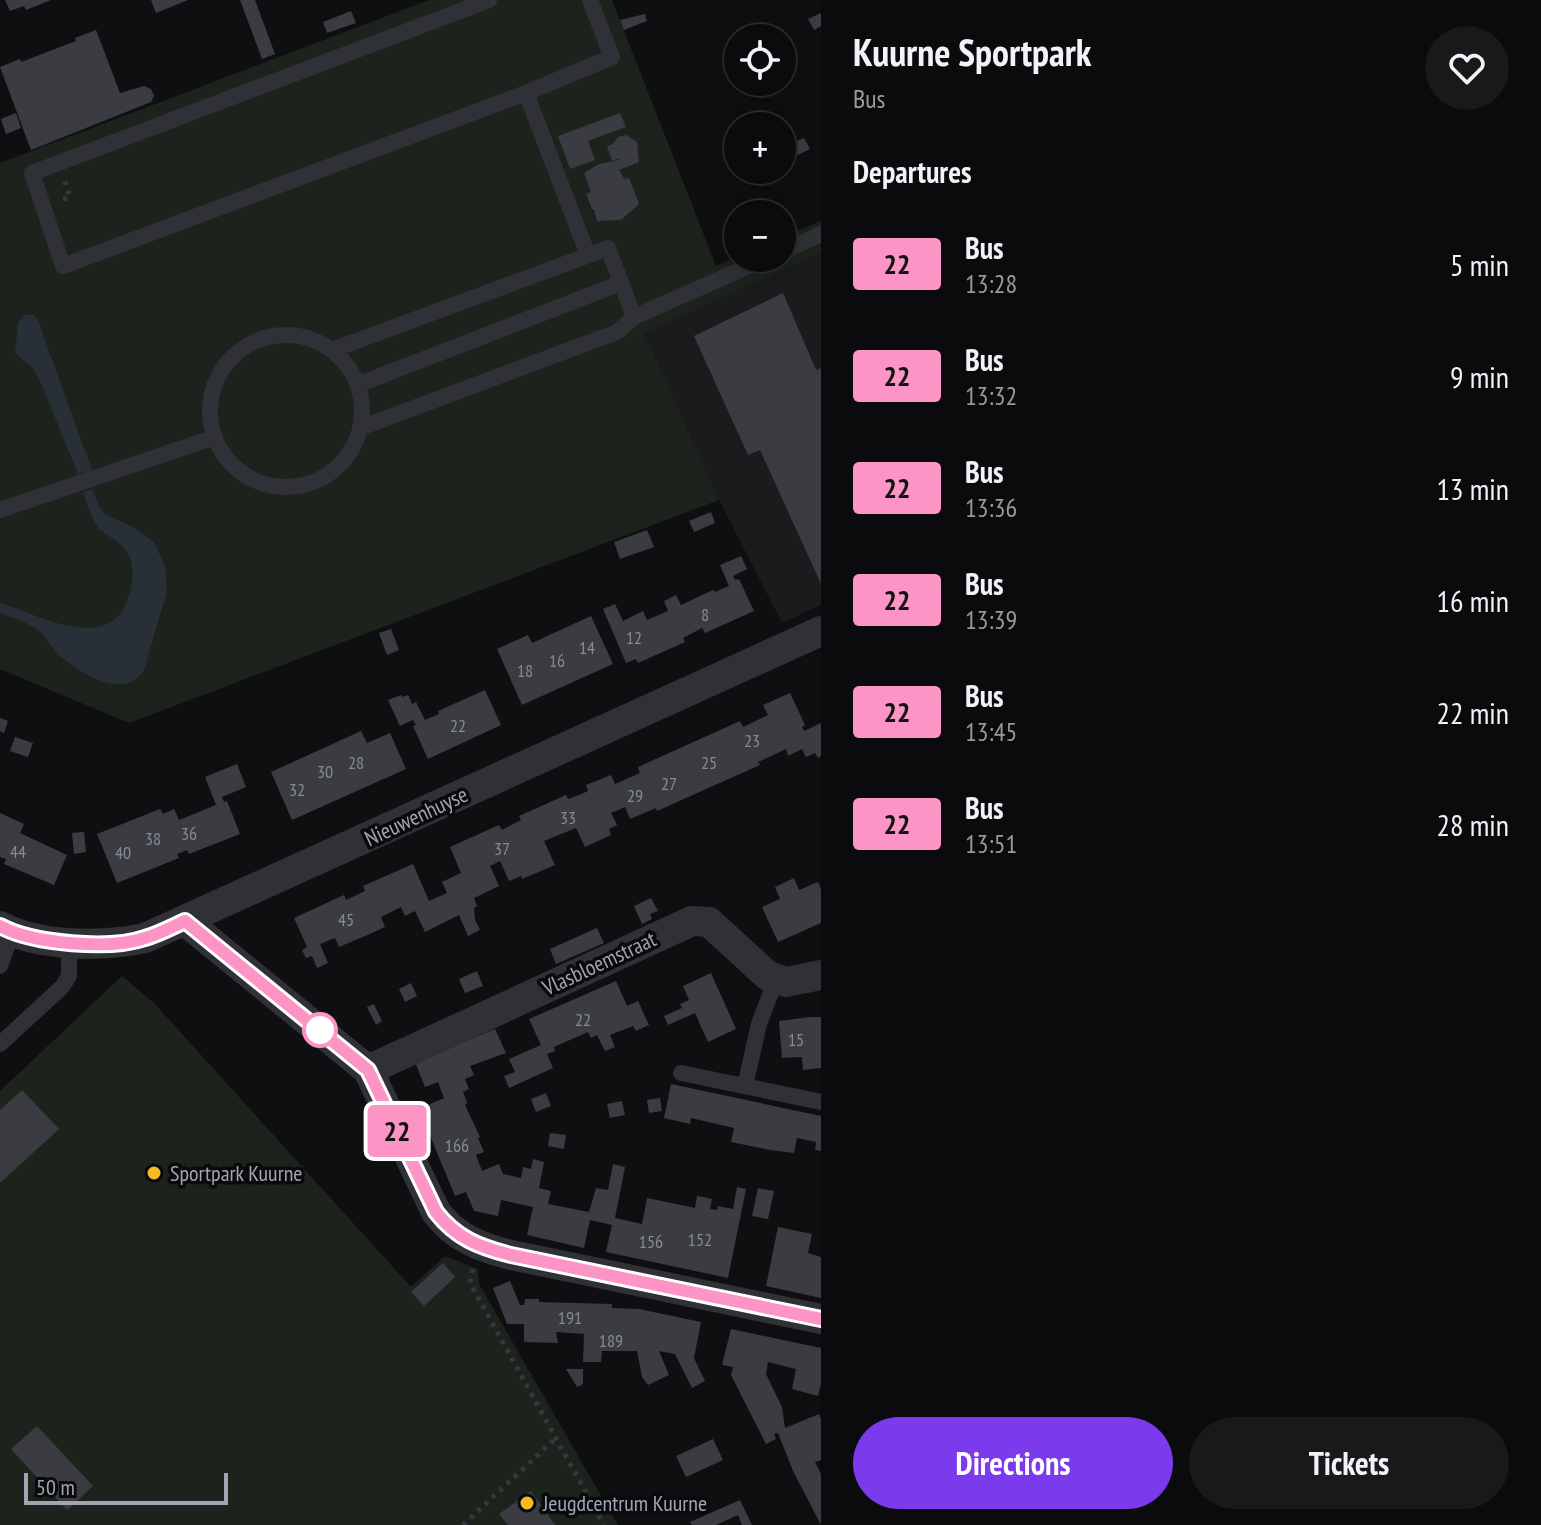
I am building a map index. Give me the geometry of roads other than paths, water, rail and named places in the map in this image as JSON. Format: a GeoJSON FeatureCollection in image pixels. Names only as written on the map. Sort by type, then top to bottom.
{"type":"FeatureCollection","features":[{"type":"Feature","properties":{"kind":"street","name":"Nieuwenhuyse"},"geometry":{"type":"LineString","coordinates":[[6,929],[47,941],[117,944],[145,938],[821,631]]}},
{"type":"Feature","properties":{"kind":"street"},"geometry":{"type":"LineString","coordinates":[[185,921],[368,1070],[436,1212],[450,1230],[480,1247],[821,1319]]}},
{"type":"Feature","properties":{"kind":"street","name":"Vlasbloemstraat"},"geometry":{"type":"LineString","coordinates":[[368,1070],[692,921],[709,922],[768,976],[776,979]]}},
{"type":"Feature","properties":{"kind":"street"},"geometry":{"type":"LineString","coordinates":[[776,979],[786,982],[821,975]]}},
{"type":"Feature","properties":{"kind":"lane"},"geometry":{"type":"LineString","coordinates":[[489,0],[32,173],[63,266],[526,93],[612,57],[590,0]]}},
{"type":"Feature","properties":{"kind":"lane"},"geometry":{"type":"LineString","coordinates":[[526,93],[588,255]]}},
{"type":"Feature","properties":{"kind":"lane"},"geometry":{"type":"LineString","coordinates":[[796,246],[821,234]]}},
{"type":"Feature","properties":{"kind":"lane"},"geometry":{"type":"LineString","coordinates":[[332,350],[608,248],[634,317]]}},
{"type":"Feature","properties":{"kind":"lane"},"geometry":{"type":"LineString","coordinates":[[360,428],[617,332],[634,317],[735,272]]}},
{"type":"Feature","properties":{"kind":"lane"},"geometry":{"type":"LineString","coordinates":[[357,385],[621,283]]}},
{"type":"Feature","properties":{"kind":"lane"},"geometry":{"type":"LineString","coordinates":[[285,335],[309,339],[332,350],[349,368],[362,403],[360,428],[350,451],[334,470],[312,482],[288,486],[263,483],[241,471],[224,453],[215,437],[211,418],[212,394],[222,371],[238,352],[260,340],[285,335]]}},
{"type":"Feature","properties":{"kind":"lane"},"geometry":{"type":"LineString","coordinates":[[0,510],[215,437]]}},
{"type":"Feature","properties":{"kind":"lane"},"geometry":{"type":"LineString","coordinates":[[0,966],[6,929]]}},
{"type":"Feature","properties":{"kind":"lane"},"geometry":{"type":"LineString","coordinates":[[0,1044],[62,987],[69,976],[69,942]]}},
{"type":"Feature","properties":{"kind":"lane"},"geometry":{"type":"LineString","coordinates":[[745,1086],[759,1024],[776,979]]}},
{"type":"Feature","properties":{"kind":"lane"},"geometry":{"type":"LineString","coordinates":[[681,1073],[821,1102]]}},
{"type":"Feature","properties":{"kind":"place","name":"Sportpark Kuurne"},"geometry":{"type":"Point","coordinates":[154,1173]}},
{"type":"Feature","properties":{"kind":"place","name":"Jeugdcentrum Kuurne"},"geometry":{"type":"Point","coordinates":[527,1503]}}]}
